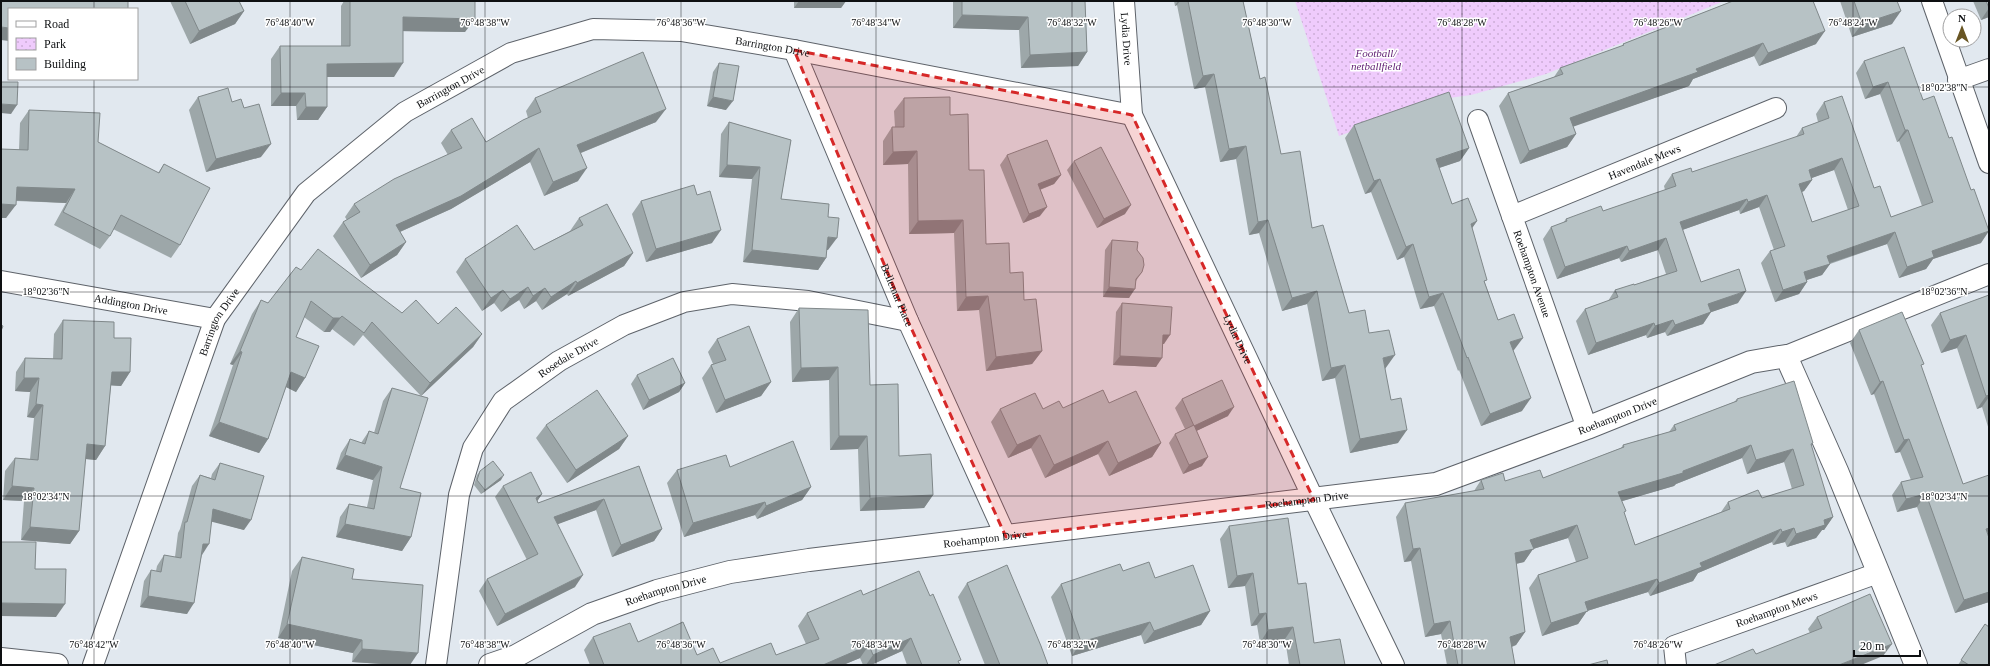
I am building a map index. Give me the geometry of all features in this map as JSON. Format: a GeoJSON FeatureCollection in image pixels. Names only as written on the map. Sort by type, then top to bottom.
{"type":"FeatureCollection","features":[{"type":"Feature","properties":{"kind":"street","name":"Lydia Drive"},"geometry":{"type":"LineString","coordinates":[[1124,1],[1132,115],[1314,500],[1394,665]]}},
{"type":"Feature","properties":{"kind":"street"},"geometry":{"type":"LineString","coordinates":[[1932,1],[1958,80],[1989,163]]}},
{"type":"Feature","properties":{"kind":"street","name":"Barrington Drive"},"geometry":{"type":"LineString","coordinates":[[93,665],[215,319],[306,193],[404,112],[511,53],[593,29],[681,31],[794,50],[1132,115]]}},
{"type":"Feature","properties":{"kind":"street","name":"Bellemar Place"},"geometry":{"type":"LineString","coordinates":[[794,50],[908,321],[1006,537]]}},
{"type":"Feature","properties":{"kind":"street"},"geometry":{"type":"LineString","coordinates":[[1958,80],[1989,69]]}},
{"type":"Feature","properties":{"kind":"street","name":"Havendale Mews"},"geometry":{"type":"LineString","coordinates":[[1512,216],[1776,108]]}},
{"type":"Feature","properties":{"kind":"street","name":"Roehampton Avenue"},"geometry":{"type":"LineString","coordinates":[[1478,120],[1587,428]]}},
{"type":"Feature","properties":{"kind":"street"},"geometry":{"type":"LineString","coordinates":[[1916,665],[1837,471],[1786,356],[1989,274]]}},
{"type":"Feature","properties":{"kind":"street","name":"Addington Drive"},"geometry":{"type":"LineString","coordinates":[[1,281],[215,319]]}},
{"type":"Feature","properties":{"kind":"street","name":"Rosedale Drive"},"geometry":{"type":"LineString","coordinates":[[436,665],[459,495],[473,448],[503,401],[559,361],[624,325],[684,302],[732,294],[808,301],[908,321]]}},
{"type":"Feature","properties":{"kind":"street","name":"Roehampton Drive"},"geometry":{"type":"LineString","coordinates":[[490,665],[516,656],[592,614],[657,591],[723,574],[809,560],[1314,500],[1436,484],[1587,428],[1751,362],[1786,356]]}},
{"type":"Feature","properties":{"kind":"street","name":"Roehampton Mews"},"geometry":{"type":"LineString","coordinates":[[1675,656],[1878,573]]}},
{"type":"Feature","properties":{"kind":"street"},"geometry":{"type":"LineString","coordinates":[[1,659],[57,665]]}},
{"type":"Feature","properties":{"kind":"highlighted area"},"geometry":{"type":"Polygon","coordinates":[[[794,50],[1132,115],[1314,500],[1006,537],[908,321],[794,50]]]}},
{"type":"Feature","properties":{"kind":"green space","name":"Football/ netballfield"},"geometry":{"type":"Polygon","coordinates":[[[1295,1],[1724,1],[1546,74],[1471,95],[1441,99],[1339,136],[1295,1]]]}},
{"type":"Feature","properties":{"kind":"building"},"geometry":{"type":"Polygon","coordinates":[[[1,1],[128,1],[128,8],[8,8],[8,28],[1,27],[1,1]]]}},
{"type":"Feature","properties":{"kind":"building"},"geometry":{"type":"Polygon","coordinates":[[[185,1],[239,1],[244,11],[199,31],[185,1]]]}},
{"type":"Feature","properties":{"kind":"building"},"geometry":{"type":"Polygon","coordinates":[[[350,1],[475,1],[475,19],[403,17],[403,63],[327,64],[327,107],[306,107],[305,93],[281,93],[280,46],[350,46],[350,1]]]}},
{"type":"Feature","properties":{"kind":"building"},"geometry":{"type":"Polygon","coordinates":[[[962,1],[1085,1],[1087,52],[1030,55],[1028,17],[962,15],[962,1]]]}},
{"type":"Feature","properties":{"kind":"building"},"geometry":{"type":"Polygon","coordinates":[[[1188,1],[1243,1],[1260,79],[1265,77],[1281,154],[1300,151],[1312,228],[1323,225],[1349,313],[1365,310],[1369,333],[1389,330],[1395,355],[1383,358],[1391,400],[1401,398],[1407,430],[1360,439],[1345,365],[1331,368],[1317,291],[1292,298],[1268,220],[1258,222],[1246,146],[1229,149],[1214,74],[1203,76],[1188,1]]]}},
{"type":"Feature","properties":{"kind":"building"},"geometry":{"type":"Polygon","coordinates":[[[1733,1],[1813,1],[1825,31],[1768,53],[1763,43],[1696,69],[1698,72],[1570,118],[1576,134],[1529,151],[1508,93],[1563,74],[1560,68],[1624,45],[1623,44],[1733,1]]]}},
{"type":"Feature","properties":{"kind":"building"},"geometry":{"type":"Polygon","coordinates":[[[1854,1],[1897,1],[1901,11],[1862,24],[1854,1]]]}},
{"type":"Feature","properties":{"kind":"building"},"geometry":{"type":"Polygon","coordinates":[[[1986,1],[1989,1],[1989,8],[1986,1]]]}},
{"type":"Feature","properties":{"kind":"building"},"geometry":{"type":"Polygon","coordinates":[[[1904,47],[1923,100],[1934,96],[1949,138],[1952,137],[1971,190],[1974,189],[1989,231],[1932,251],[1934,257],[1907,267],[1895,232],[1827,256],[1830,264],[1804,272],[1807,282],[1783,290],[1770,251],[1785,246],[1767,195],[1748,202],[1747,199],[1680,222],[1701,282],[1739,269],[1746,291],[1708,304],[1711,312],[1675,325],[1673,320],[1655,326],[1654,323],[1596,343],[1585,309],[1618,297],[1615,290],[1677,271],[1666,238],[1629,251],[1627,246],[1565,267],[1551,227],[1567,221],[1566,219],[1601,206],[1603,211],[1676,186],[1672,174],[1691,168],[1692,172],[1804,134],[1802,128],[1829,118],[1824,102],[1842,96],[1874,188],[1880,186],[1891,217],[1933,202],[1908,130],[1905,130],[1888,82],[1873,87],[1864,61],[1904,47]],[[1842,158],[1809,170],[1812,180],[1799,184],[1812,222],[1859,206],[1842,158]]]}},
{"type":"Feature","properties":{"kind":"building"},"geometry":{"type":"Polygon","coordinates":[[[643,52],[666,109],[577,145],[587,168],[553,182],[539,148],[461,196],[396,225],[406,242],[370,265],[343,222],[360,212],[354,204],[394,179],[462,148],[451,130],[472,118],[486,142],[523,120],[541,112],[535,98],[643,52]]]}},
{"type":"Feature","properties":{"kind":"building"},"geometry":{"type":"Polygon","coordinates":[[[719,63],[739,66],[733,101],[713,97],[719,63]]]}},
{"type":"Feature","properties":{"kind":"building"},"geometry":{"type":"Polygon","coordinates":[[[1,82],[18,82],[17,105],[1,104],[1,82]]]}},
{"type":"Feature","properties":{"kind":"building"},"geometry":{"type":"Polygon","coordinates":[[[228,88],[232,102],[241,99],[244,108],[259,104],[271,144],[216,159],[198,97],[228,88]]]}},
{"type":"Feature","properties":{"kind":"building"},"geometry":{"type":"Polygon","coordinates":[[[1449,92],[1469,148],[1436,159],[1452,204],[1468,198],[1477,221],[1471,224],[1487,280],[1484,281],[1498,320],[1514,314],[1523,338],[1510,342],[1531,398],[1490,414],[1443,293],[1429,297],[1413,244],[1406,247],[1380,179],[1374,181],[1354,125],[1449,92]]]}},
{"type":"Feature","properties":{"kind":"building"},"geometry":{"type":"Polygon","coordinates":[[[950,97],[950,115],[968,114],[969,170],[984,170],[986,244],[1009,243],[1010,273],[1023,272],[1024,300],[1036,299],[1042,351],[996,357],[988,296],[966,297],[963,220],[918,221],[917,151],[893,152],[892,127],[904,127],[904,98],[950,97]]]}},
{"type":"Feature","properties":{"kind":"building"},"geometry":{"type":"Polygon","coordinates":[[[29,110],[100,113],[98,142],[159,173],[164,164],[210,188],[180,245],[121,215],[110,236],[63,212],[75,189],[17,187],[16,205],[1,204],[1,149],[28,150],[29,110]]]}},
{"type":"Feature","properties":{"kind":"building"},"geometry":{"type":"Polygon","coordinates":[[[729,122],[791,140],[781,199],[829,204],[828,217],[839,218],[837,238],[828,237],[826,258],[752,250],[760,167],[727,165],[729,122]]]}},
{"type":"Feature","properties":{"kind":"building"},"geometry":{"type":"Polygon","coordinates":[[[1047,140],[1061,175],[1038,184],[1047,207],[1029,214],[1007,155],[1047,140]]]}},
{"type":"Feature","properties":{"kind":"building"},"geometry":{"type":"Polygon","coordinates":[[[1101,147],[1131,205],[1104,219],[1074,161],[1101,147]]]}},
{"type":"Feature","properties":{"kind":"building"},"geometry":{"type":"Polygon","coordinates":[[[694,185],[697,195],[710,191],[721,230],[656,249],[641,201],[694,185]]]}},
{"type":"Feature","properties":{"kind":"building"},"geometry":{"type":"Polygon","coordinates":[[[607,204],[633,253],[577,283],[576,281],[551,297],[545,288],[533,296],[528,287],[510,299],[503,290],[491,298],[465,259],[517,225],[534,250],[583,225],[579,218],[607,204]]]}},
{"type":"Feature","properties":{"kind":"building"},"geometry":{"type":"Polygon","coordinates":[[[1112,240],[1138,242],[1137,250],[1143,258],[1144,265],[1142,272],[1136,279],[1135,289],[1109,287],[1112,240]]]}},
{"type":"Feature","properties":{"kind":"building"},"geometry":{"type":"Polygon","coordinates":[[[318,249],[402,313],[416,300],[438,324],[456,307],[482,334],[430,383],[372,322],[364,333],[342,316],[340,318],[333,318],[311,301],[296,337],[319,346],[305,378],[291,372],[268,439],[219,422],[242,352],[240,351],[261,300],[268,303],[296,267],[301,270],[318,249]]]}},
{"type":"Feature","properties":{"kind":"building"},"geometry":{"type":"Polygon","coordinates":[[[1989,295],[1989,395],[1986,396],[1966,335],[1950,340],[1940,313],[1989,295]]]}},
{"type":"Feature","properties":{"kind":"building"},"geometry":{"type":"Polygon","coordinates":[[[1122,303],[1172,307],[1170,335],[1163,335],[1162,358],[1120,356],[1122,303]]]}},
{"type":"Feature","properties":{"kind":"building"},"geometry":{"type":"Polygon","coordinates":[[[799,308],[868,310],[870,385],[898,384],[899,456],[931,454],[933,495],[870,498],[867,436],[839,436],[838,367],[801,368],[799,308]]]}},
{"type":"Feature","properties":{"kind":"building"},"geometry":{"type":"Polygon","coordinates":[[[1902,312],[1924,364],[1921,365],[1963,484],[1989,475],[1989,528],[1986,529],[1989,538],[1989,592],[1964,600],[1926,494],[1906,499],[1901,482],[1923,477],[1909,439],[1904,440],[1883,381],[1880,382],[1859,330],[1902,312]]]}},
{"type":"Feature","properties":{"kind":"building"},"geometry":{"type":"Polygon","coordinates":[[[63,320],[114,322],[114,338],[131,338],[130,372],[112,372],[105,446],[87,444],[79,531],[30,527],[34,488],[12,486],[15,458],[38,460],[43,405],[36,404],[39,378],[24,378],[25,358],[62,359],[63,320]]]}},
{"type":"Feature","properties":{"kind":"building"},"geometry":{"type":"Polygon","coordinates":[[[749,326],[771,382],[725,400],[711,365],[726,360],[717,339],[749,326]]]}},
{"type":"Feature","properties":{"kind":"building"},"geometry":{"type":"Polygon","coordinates":[[[673,358],[685,383],[649,400],[637,375],[673,358]]]}},
{"type":"Feature","properties":{"kind":"building"},"geometry":{"type":"Polygon","coordinates":[[[1222,380],[1234,407],[1194,426],[1182,399],[1222,380]]]}},
{"type":"Feature","properties":{"kind":"building"},"geometry":{"type":"Polygon","coordinates":[[[1794,381],[1833,517],[1824,520],[1825,525],[1796,534],[1794,528],[1782,532],[1781,529],[1700,563],[1702,567],[1659,583],[1657,579],[1585,602],[1588,611],[1551,623],[1538,575],[1588,558],[1577,525],[1530,540],[1534,549],[1515,553],[1525,632],[1510,637],[1515,665],[1458,665],[1450,621],[1434,624],[1420,548],[1413,549],[1405,503],[1484,489],[1481,480],[1503,473],[1505,481],[1540,470],[1543,478],[1624,447],[1623,445],[1676,430],[1674,425],[1737,401],[1737,399],[1794,381]],[[1751,445],[1683,471],[1683,473],[1618,492],[1626,511],[1624,512],[1635,545],[1730,509],[1728,502],[1758,490],[1762,498],[1804,485],[1793,449],[1756,460],[1751,445]]]}},
{"type":"Feature","properties":{"kind":"building"},"geometry":{"type":"Polygon","coordinates":[[[392,388],[428,398],[400,488],[421,493],[411,537],[345,524],[349,504],[374,509],[382,467],[345,455],[350,439],[365,444],[369,431],[378,434],[392,388]]]}},
{"type":"Feature","properties":{"kind":"building"},"geometry":{"type":"Polygon","coordinates":[[[597,390],[628,436],[576,470],[546,425],[597,390]]]}},
{"type":"Feature","properties":{"kind":"building"},"geometry":{"type":"Polygon","coordinates":[[[1103,390],[1109,403],[1136,391],[1161,443],[1118,463],[1108,441],[1054,465],[1040,435],[1017,445],[1000,409],[1035,393],[1043,409],[1059,401],[1063,408],[1103,390]]]}},
{"type":"Feature","properties":{"kind":"building"},"geometry":{"type":"Polygon","coordinates":[[[1194,425],[1208,457],[1189,465],[1175,434],[1194,425]]]}},
{"type":"Feature","properties":{"kind":"building"},"geometry":{"type":"Polygon","coordinates":[[[793,441],[811,487],[766,506],[765,502],[693,523],[677,470],[726,455],[730,467],[793,441]]]}},
{"type":"Feature","properties":{"kind":"building"},"geometry":{"type":"Polygon","coordinates":[[[493,461],[504,475],[485,490],[477,480],[480,471],[493,461]]]}},
{"type":"Feature","properties":{"kind":"building"},"geometry":{"type":"Polygon","coordinates":[[[220,463],[264,476],[251,520],[213,509],[209,544],[203,544],[194,603],[148,596],[151,570],[161,572],[164,555],[181,558],[185,522],[187,522],[200,475],[215,480],[220,463]]]}},
{"type":"Feature","properties":{"kind":"building"},"geometry":{"type":"Polygon","coordinates":[[[639,466],[662,529],[621,545],[604,499],[554,517],[583,575],[505,614],[487,579],[538,554],[503,486],[531,472],[542,494],[536,498],[538,503],[639,466]]]}},
{"type":"Feature","properties":{"kind":"building"},"geometry":{"type":"Polygon","coordinates":[[[1288,518],[1298,584],[1306,583],[1314,643],[1340,639],[1345,665],[1300,665],[1293,627],[1268,630],[1266,613],[1259,614],[1253,573],[1237,576],[1229,526],[1288,518]]]}},
{"type":"Feature","properties":{"kind":"building"},"geometry":{"type":"Polygon","coordinates":[[[1,542],[36,542],[35,569],[66,569],[65,604],[1,603],[1,542]]]}},
{"type":"Feature","properties":{"kind":"building"},"geometry":{"type":"Polygon","coordinates":[[[302,557],[354,569],[352,579],[423,585],[418,653],[362,649],[362,640],[287,624],[302,557]]]}},
{"type":"Feature","properties":{"kind":"building"},"geometry":{"type":"Polygon","coordinates":[[[1149,562],[1155,578],[1193,565],[1210,611],[1154,631],[1150,622],[1081,642],[1061,584],[1120,564],[1123,571],[1149,562]]]}},
{"type":"Feature","properties":{"kind":"building"},"geometry":{"type":"Polygon","coordinates":[[[1007,565],[1048,665],[1000,665],[967,583],[1007,565]]]}},
{"type":"Feature","properties":{"kind":"building"},"geometry":{"type":"Polygon","coordinates":[[[919,571],[930,596],[933,594],[961,660],[958,661],[960,665],[922,665],[911,638],[873,655],[869,645],[823,665],[604,665],[593,637],[630,623],[638,642],[683,622],[697,655],[713,648],[720,663],[771,643],[776,655],[819,639],[807,613],[861,590],[863,595],[919,571]]]}},
{"type":"Feature","properties":{"kind":"building"},"geometry":{"type":"Polygon","coordinates":[[[1870,594],[1892,644],[1839,665],[1714,665],[1753,649],[1756,654],[1822,628],[1817,617],[1870,594]]]}},
{"type":"Feature","properties":{"kind":"building"},"geometry":{"type":"Polygon","coordinates":[[[1985,624],[1989,627],[1989,665],[1969,665],[1961,660],[1985,624]]]}},
{"type":"Feature","properties":{"kind":"building"},"geometry":{"type":"Polygon","coordinates":[[[1607,660],[1608,665],[1588,665],[1607,660]]]}}]}
